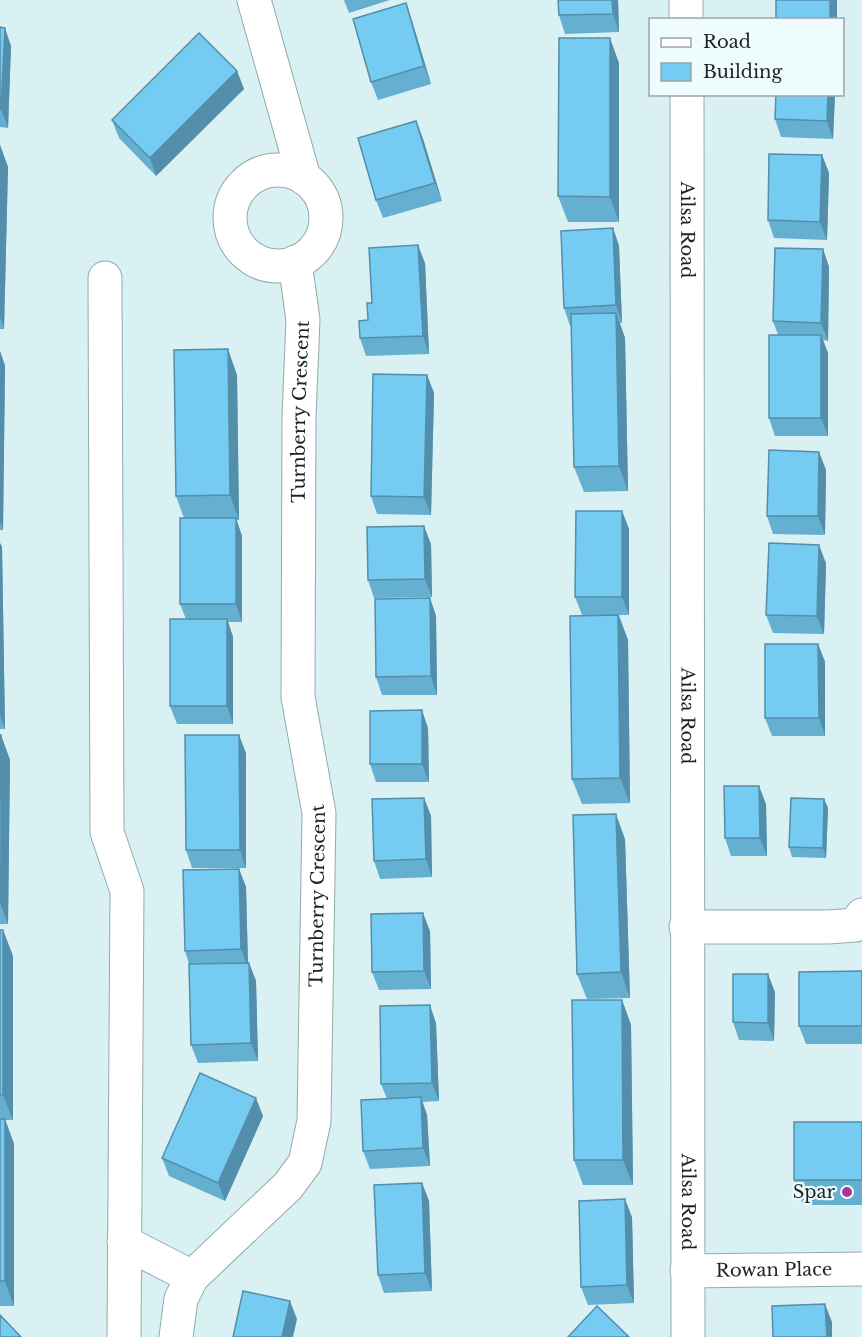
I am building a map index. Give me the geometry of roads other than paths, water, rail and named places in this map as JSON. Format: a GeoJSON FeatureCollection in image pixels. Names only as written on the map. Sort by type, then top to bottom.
{"type":"FeatureCollection","features":[{"type":"Feature","properties":{"kind":"street"},"geometry":{"type":"LineString","coordinates":[[254,0],[304,177]]}},
{"type":"Feature","properties":{"kind":"street"},"geometry":{"type":"LineString","coordinates":[[686,0],[686,18]]}},
{"type":"Feature","properties":{"kind":"street","name":"Ailsa Road"},"geometry":{"type":"LineString","coordinates":[[687,96],[688,1337]]}},
{"type":"Feature","properties":{"kind":"street"},"geometry":{"type":"LineString","coordinates":[[279,170],[293,172],[304,177],[314,186],[325,210],[322,235],[315,247],[306,256],[282,265],[269,265],[246,254],[234,238],[230,219],[231,206],[244,183],[255,175],[279,170]]}},
{"type":"Feature","properties":{"kind":"street","name":"Turnberry Crescent"},"geometry":{"type":"LineString","coordinates":[[176,1337],[181,1299],[192,1277],[288,1186],[305,1163],[314,1121],[319,813],[297,697],[299,416],[303,320],[295,262]]}},
{"type":"Feature","properties":{"kind":"street"},"geometry":{"type":"LineString","coordinates":[[105,278],[106,832],[127,891],[124,1337]]}},
{"type":"Feature","properties":{"kind":"street"},"geometry":{"type":"LineString","coordinates":[[686,927],[828,927],[855,925],[862,915]]}},
{"type":"Feature","properties":{"kind":"street"},"geometry":{"type":"LineString","coordinates":[[124,1242],[192,1277]]}},
{"type":"Feature","properties":{"kind":"street","name":"Rowan Place"},"geometry":{"type":"LineString","coordinates":[[687,1271],[862,1269]]}},
{"type":"Feature","properties":{"kind":"place","name":"Spar"},"geometry":{"type":"Point","coordinates":[847,1192]}}]}
